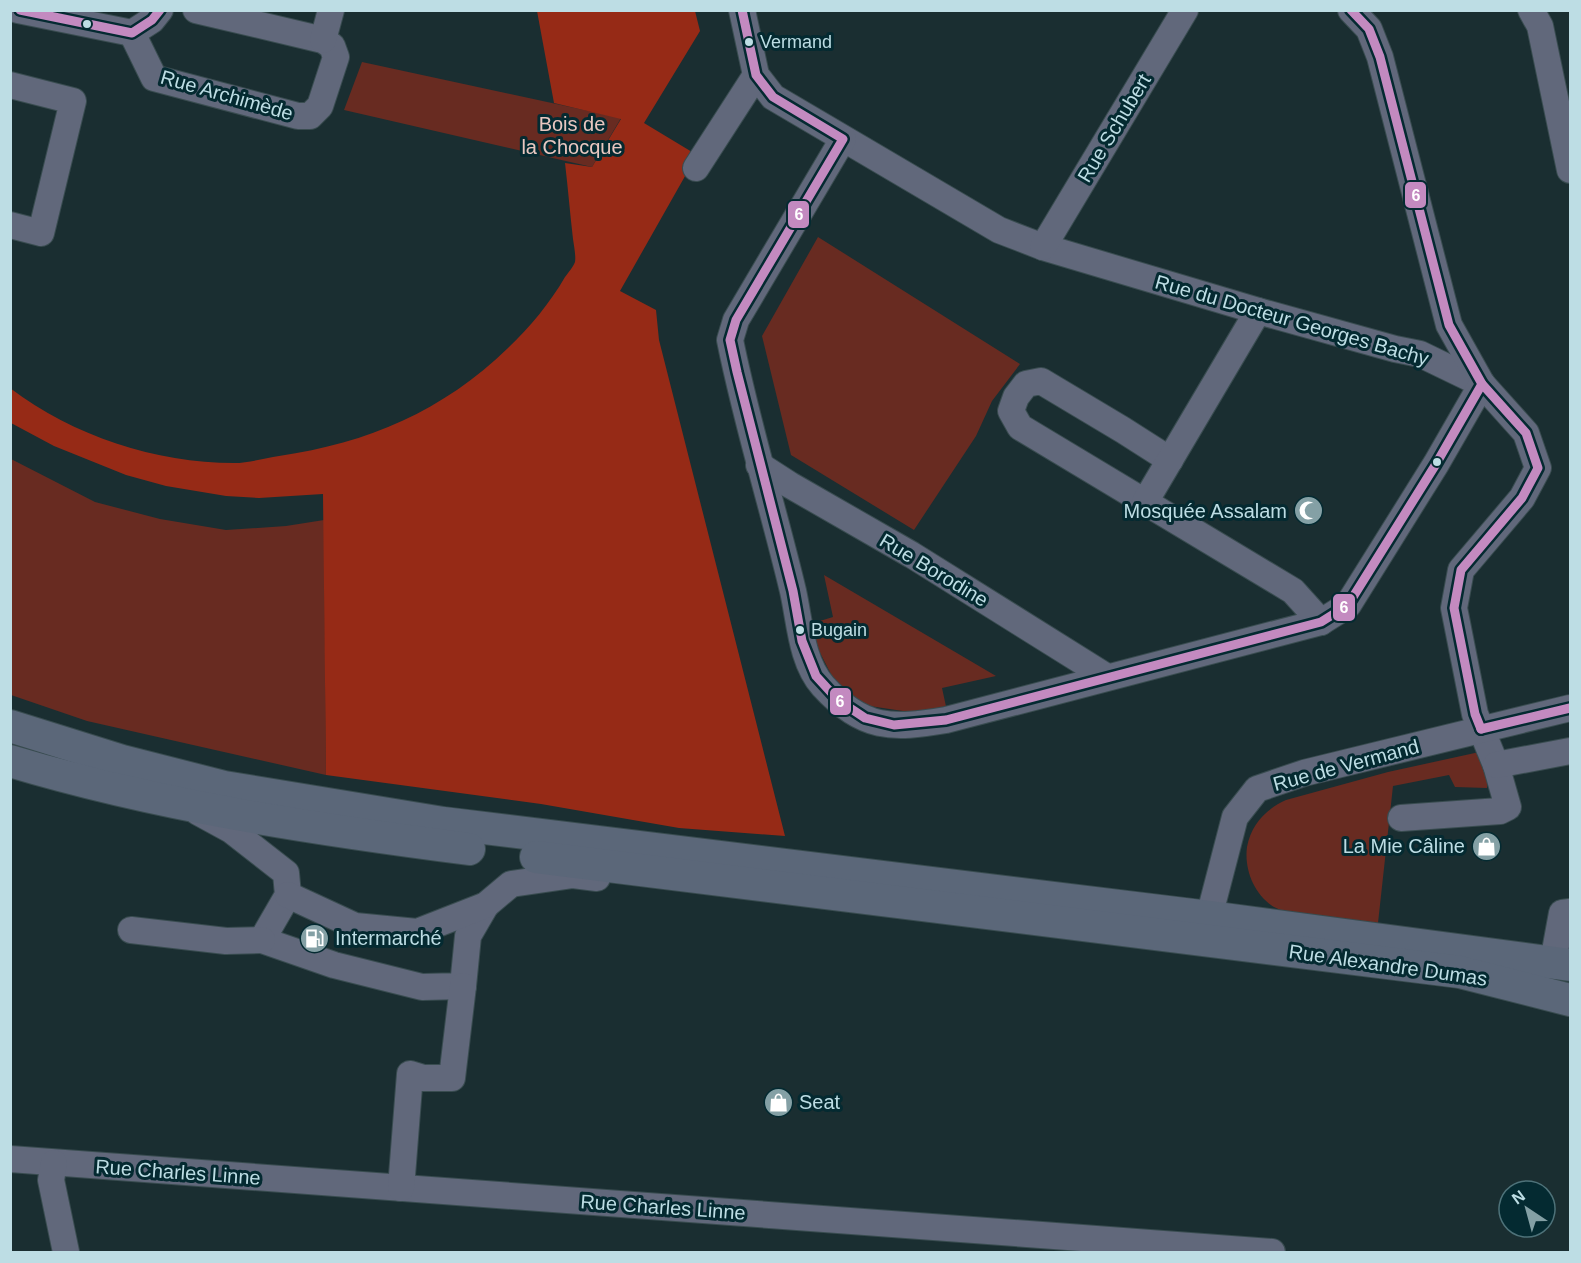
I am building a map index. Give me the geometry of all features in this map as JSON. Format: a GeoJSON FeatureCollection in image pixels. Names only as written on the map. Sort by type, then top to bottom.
{"type":"FeatureCollection","features":[{"type":"Feature","properties":{"kind":"main road"},"geometry":{"type":"LineString","coordinates":[[10,726],[122,760],[224,787],[442,823],[1206,928]]}},
{"type":"Feature","properties":{"kind":"main road"},"geometry":{"type":"LineString","coordinates":[[10,761],[187,806],[322,828],[665,874],[916,904],[1206,928]]}},
{"type":"Feature","properties":{"kind":"main road","name":"Rue Alexandre Dumas"},"geometry":{"type":"LineString","coordinates":[[1206,928],[1562,964]]}},
{"type":"Feature","properties":{"kind":"main road","name":"Rue Alexandre Dumas"},"geometry":{"type":"LineString","coordinates":[[1206,928],[1460,972],[1570,1000]]}},
{"type":"Feature","properties":{"kind":"street"},"geometry":{"type":"LineString","coordinates":[[18,10],[132,33],[152,20],[160,10]]}},
{"type":"Feature","properties":{"kind":"street"},"geometry":{"type":"LineString","coordinates":[[196,10],[323,40],[331,10]]}},
{"type":"Feature","properties":{"kind":"street"},"geometry":{"type":"LineString","coordinates":[[696,168],[756,75],[742,10]]}},
{"type":"Feature","properties":{"kind":"street","name":"Rue Schubert"},"geometry":{"type":"LineString","coordinates":[[1044,247],[1185,10]]}},
{"type":"Feature","properties":{"kind":"street"},"geometry":{"type":"LineString","coordinates":[[843,139],[736,321],[729,340],[759,465],[793,591],[808,661],[821,684],[838,701],[854,712],[870,720],[893,726],[914,725],[946,720],[1321,622],[1348,605],[1436,464],[1482,384],[1449,325],[1380,57],[1370,29],[1351,10]]}},
{"type":"Feature","properties":{"kind":"street"},"geometry":{"type":"LineString","coordinates":[[1532,10],[1540,26],[1570,170]]}},
{"type":"Feature","properties":{"kind":"street","name":"Rue Archimède"},"geometry":{"type":"LineString","coordinates":[[132,33],[154,78],[298,116],[310,116],[320,106],[336,57],[332,46],[323,40]]}},
{"type":"Feature","properties":{"kind":"street","name":"Rue du Docteur Georges Bachy"},"geometry":{"type":"LineString","coordinates":[[756,75],[773,96],[999,230],[1044,247],[1258,311],[1420,354],[1482,384],[1526,433],[1538,468],[1522,498],[1461,570],[1454,608],[1475,714],[1496,765],[1509,807],[1500,811],[1401,818]]}},
{"type":"Feature","properties":{"kind":"street"},"geometry":{"type":"LineString","coordinates":[[10,85],[73,101],[41,233],[10,225]]}},
{"type":"Feature","properties":{"kind":"street"},"geometry":{"type":"LineString","coordinates":[[1145,502],[1258,311]]}},
{"type":"Feature","properties":{"kind":"street"},"geometry":{"type":"LineString","coordinates":[[1170,460],[1041,381],[1026,384],[1016,397],[1011,411],[1020,427],[1293,591],[1321,622]]}},
{"type":"Feature","properties":{"kind":"street","name":"Rue Borodine"},"geometry":{"type":"LineString","coordinates":[[759,465],[912,555],[1107,677]]}},
{"type":"Feature","properties":{"kind":"street","name":"Rue de Vermand"},"geometry":{"type":"LineString","coordinates":[[1206,928],[1235,817],[1257,789],[1304,773],[1570,708]]}},
{"type":"Feature","properties":{"kind":"street"},"geometry":{"type":"LineString","coordinates":[[1496,765],[1570,751]]}},
{"type":"Feature","properties":{"kind":"street"},"geometry":{"type":"LineString","coordinates":[[187,806],[231,830],[286,873],[288,895],[262,940]]}},
{"type":"Feature","properties":{"kind":"street"},"geometry":{"type":"LineString","coordinates":[[288,895],[355,927],[417,932],[486,905],[511,884],[573,875],[647,885],[665,874]]}},
{"type":"Feature","properties":{"kind":"street"},"geometry":{"type":"LineString","coordinates":[[401,1188],[410,1074],[423,1078],[452,1078],[468,936],[486,905]]}},
{"type":"Feature","properties":{"kind":"street"},"geometry":{"type":"LineString","coordinates":[[1562,964],[1562,913],[1570,912]]}},
{"type":"Feature","properties":{"kind":"street"},"geometry":{"type":"LineString","coordinates":[[131,930],[226,941],[262,940],[334,965],[422,987],[464,986]]}},
{"type":"Feature","properties":{"kind":"street","name":"Rue Charles Linne"},"geometry":{"type":"LineString","coordinates":[[10,1159],[1272,1252]]}},
{"type":"Feature","properties":{"kind":"street"},"geometry":{"type":"LineString","coordinates":[[54,1162],[51,1180],[66,1252]]}},
{"type":"Feature","properties":{"kind":"green space","name":"Bois de la Chocque"},"geometry":{"type":"Polygon","coordinates":[[[362,62],[621,118],[592,167],[344,110],[362,62]]]}},
{"type":"Feature","properties":{"kind":"green space"},"geometry":{"type":"Polygon","coordinates":[[[818,237],[1020,364],[992,401],[976,436],[914,530],[791,455],[762,336],[818,237]]]}},
{"type":"Feature","properties":{"kind":"green space"},"geometry":{"type":"Polygon","coordinates":[[[11,459],[95,502],[160,519],[226,530],[286,526],[324,520],[326,775],[87,721],[11,695],[11,459]]]}},
{"type":"Feature","properties":{"kind":"green space"},"geometry":{"type":"Polygon","coordinates":[[[824,575],[996,676],[942,688],[947,711],[916,713],[863,705],[834,680],[815,643],[810,624],[833,617],[824,575]]]}},
{"type":"Feature","properties":{"kind":"green space"},"geometry":{"type":"Polygon","coordinates":[[[1484,751],[1489,765],[1487,788],[1455,787],[1449,775],[1393,786],[1378,923],[1324,918],[1282,910],[1267,902],[1256,889],[1247,864],[1249,839],[1260,819],[1279,804],[1286,800],[1388,772],[1484,751]]]}},
{"type":"Feature","properties":{"kind":"shaded area"},"geometry":{"type":"Polygon","coordinates":[[[537,11],[695,11],[700,31],[644,123],[697,155],[620,291],[656,310],[659,340],[785,836],[679,828],[541,804],[326,775],[323,494],[259,498],[226,496],[166,486],[126,475],[54,446],[11,423],[10,388],[61,420],[116,444],[175,458],[205,462],[245,462],[312,450],[373,433],[430,406],[457,390],[483,370],[532,323],[574,264],[575,254],[565,163],[592,167],[621,119],[554,103],[537,11]]]}},
{"type":"Feature","properties":{"kind":"transit line","name":"6"},"geometry":{"type":"LineString","coordinates":[[20,10],[132,33],[152,20],[160,10]]}},
{"type":"Feature","properties":{"kind":"transit line","name":"6"},"geometry":{"type":"LineString","coordinates":[[742,10],[756,75],[773,97],[843,139],[736,320],[730,340],[793,591],[802,641],[816,676],[838,700],[865,718],[894,725],[946,720],[1321,622],[1348,605],[1436,464],[1482,384]]}},
{"type":"Feature","properties":{"kind":"transit line","name":"6"},"geometry":{"type":"LineString","coordinates":[[1351,10],[1369,29],[1380,57],[1449,325],[1482,384],[1526,433],[1538,468],[1522,498],[1461,570],[1454,608],[1475,714],[1481,729]]}},
{"type":"Feature","properties":{"kind":"transit line","name":"6"},"geometry":{"type":"LineString","coordinates":[[1481,729],[1570,708]]}},
{"type":"Feature","properties":{"kind":"place","name":"Vermand"},"geometry":{"type":"Point","coordinates":[749,42]}},
{"type":"Feature","properties":{"kind":"place","name":"Mosquée Assalam"},"geometry":{"type":"Point","coordinates":[1308,511]}},
{"type":"Feature","properties":{"kind":"place","name":"Bugain"},"geometry":{"type":"Point","coordinates":[800,630]}},
{"type":"Feature","properties":{"kind":"place","name":"La Mie Câline"},"geometry":{"type":"Point","coordinates":[1486,846]}},
{"type":"Feature","properties":{"kind":"place","name":"Intermarché"},"geometry":{"type":"Point","coordinates":[314,938]}},
{"type":"Feature","properties":{"kind":"place","name":"Seat"},"geometry":{"type":"Point","coordinates":[778,1102]}}]}
